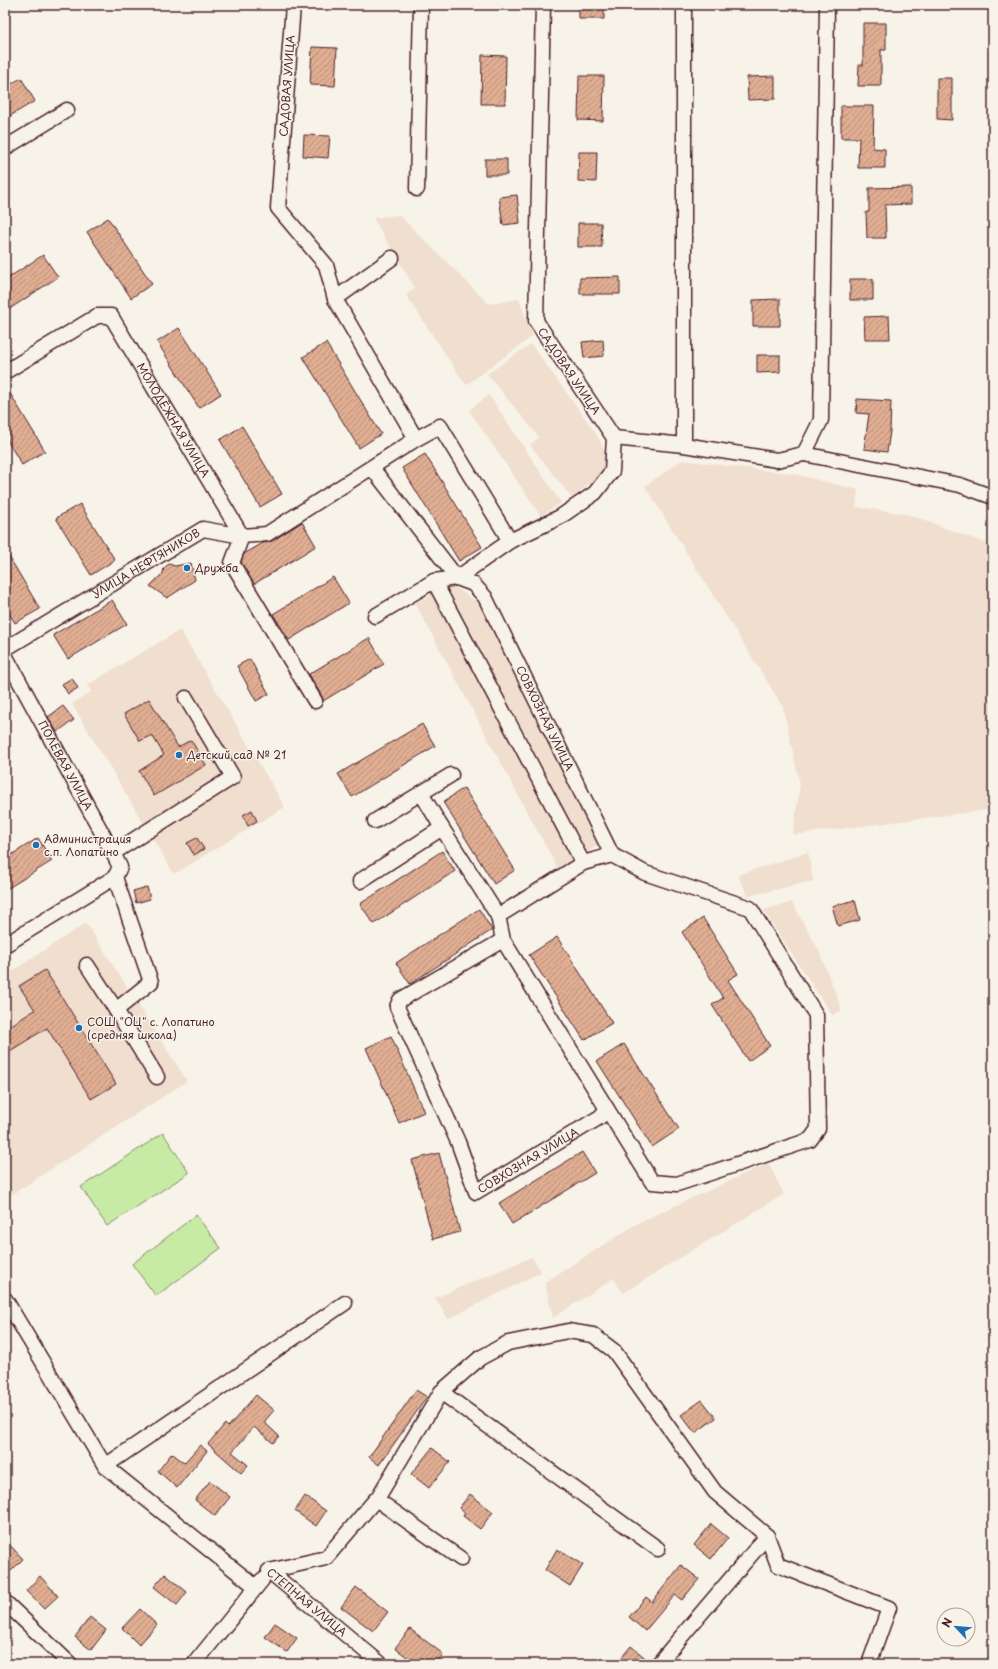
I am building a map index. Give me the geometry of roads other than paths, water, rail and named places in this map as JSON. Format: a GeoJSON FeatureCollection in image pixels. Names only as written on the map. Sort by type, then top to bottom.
{"type":"FeatureCollection","features":[{"type":"Feature","properties":{"kind":"street","name":"САДОВАЯ УЛИЦА"},"geometry":{"type":"LineString","coordinates":[[293,5],[278,208],[326,265],[335,299],[416,439]]}},
{"type":"Feature","properties":{"kind":"street"},"geometry":{"type":"LineString","coordinates":[[417,189],[421,5]]}},
{"type":"Feature","properties":{"kind":"street","name":"САДОВАЯ УЛИЦА"},"geometry":{"type":"LineString","coordinates":[[543,5],[536,321],[614,438]]}},
{"type":"Feature","properties":{"kind":"street"},"geometry":{"type":"LineString","coordinates":[[684,5],[684,445]]}},
{"type":"Feature","properties":{"kind":"street"},"geometry":{"type":"LineString","coordinates":[[804,454],[821,420],[827,5]]}},
{"type":"Feature","properties":{"kind":"street"},"geometry":{"type":"LineString","coordinates":[[5,148],[67,110]]}},
{"type":"Feature","properties":{"kind":"street"},"geometry":{"type":"LineString","coordinates":[[335,299],[392,258]]}},
{"type":"Feature","properties":{"kind":"street","name":"МОЛОДЁЖНАЯ УЛИЦА"},"geometry":{"type":"LineString","coordinates":[[5,372],[97,316],[112,316],[242,536]]}},
{"type":"Feature","properties":{"kind":"street","name":"УЛИЦА НЕФТЯНИКОВ"},"geometry":{"type":"LineString","coordinates":[[5,649],[203,529],[242,536],[268,534],[416,439],[440,426],[510,541]]}},
{"type":"Feature","properties":{"kind":"street"},"geometry":{"type":"LineString","coordinates":[[375,616],[434,581],[457,578],[510,541],[560,517],[595,493],[612,471],[614,438],[684,445],[777,460],[804,454],[960,485],[993,497]]}},
{"type":"Feature","properties":{"kind":"street","name":"СОВХОЗНАЯ УЛИЦА"},"geometry":{"type":"LineString","coordinates":[[372,468],[457,578],[473,584],[485,597],[612,855]]}},
{"type":"Feature","properties":{"kind":"street"},"geometry":{"type":"LineString","coordinates":[[242,536],[232,563],[315,701]]}},
{"type":"Feature","properties":{"kind":"street"},"geometry":{"type":"LineString","coordinates":[[434,581],[583,863]]}},
{"type":"Feature","properties":{"kind":"street","name":"ПОЛЕВАЯ УЛИЦА"},"geometry":{"type":"LineString","coordinates":[[5,655],[120,867],[115,877]]}},
{"type":"Feature","properties":{"kind":"street"},"geometry":{"type":"LineString","coordinates":[[113,853],[234,778],[186,698]]}},
{"type":"Feature","properties":{"kind":"street"},"geometry":{"type":"LineString","coordinates":[[375,821],[451,775]]}},
{"type":"Feature","properties":{"kind":"street"},"geometry":{"type":"LineString","coordinates":[[420,793],[498,916],[503,940],[652,1182],[677,1184],[810,1140],[818,1129],[816,1015],[750,908],[645,874],[612,855],[583,863],[498,916]]}},
{"type":"Feature","properties":{"kind":"street"},"geometry":{"type":"LineString","coordinates":[[360,881],[442,828]]}},
{"type":"Feature","properties":{"kind":"street"},"geometry":{"type":"LineString","coordinates":[[5,945],[115,877],[151,982],[116,1010]]}},
{"type":"Feature","properties":{"kind":"street","name":"СОВХОЗНАЯ УЛИЦА"},"geometry":{"type":"LineString","coordinates":[[503,940],[400,1000],[397,1007],[458,1142],[476,1192],[600,1117],[607,1108]]}},
{"type":"Feature","properties":{"kind":"street"},"geometry":{"type":"LineString","coordinates":[[87,965],[157,1077]]}},
{"type":"Feature","properties":{"kind":"street"},"geometry":{"type":"LineString","coordinates":[[5,1299],[105,1466],[256,1587]]}},
{"type":"Feature","properties":{"kind":"street"},"geometry":{"type":"LineString","coordinates":[[105,1466],[345,1303]]}},
{"type":"Feature","properties":{"kind":"street"},"geometry":{"type":"LineString","coordinates":[[269,1571],[326,1558],[377,1499],[441,1392],[480,1358],[508,1343],[568,1331],[593,1335],[614,1351],[715,1492],[767,1536],[778,1565],[889,1608],[869,1664]]}},
{"type":"Feature","properties":{"kind":"street"},"geometry":{"type":"LineString","coordinates":[[441,1392],[658,1549]]}},
{"type":"Feature","properties":{"kind":"street"},"geometry":{"type":"LineString","coordinates":[[377,1499],[461,1559]]}},
{"type":"Feature","properties":{"kind":"street"},"geometry":{"type":"LineString","coordinates":[[658,1664],[767,1536]]}},
{"type":"Feature","properties":{"kind":"street","name":"СТЕПНАЯ УЛИЦА"},"geometry":{"type":"LineString","coordinates":[[194,1664],[269,1571],[381,1664]]}},
{"type":"Feature","properties":{"kind":"street"},"geometry":{"type":"LineString","coordinates":[[5,1602],[70,1664]]}},
{"type":"Feature","properties":{"kind":"place","name":"Дружба"},"geometry":{"type":"Point","coordinates":[187,568]}},
{"type":"Feature","properties":{"kind":"place","name":"Детский сад № 21"},"geometry":{"type":"Point","coordinates":[179,755]}},
{"type":"Feature","properties":{"kind":"place","name":"Администрация с.п. Лопатино"},"geometry":{"type":"Point","coordinates":[36,845]}},
{"type":"Feature","properties":{"kind":"place","name":"СОШ \"ОЦ\" с. Лопатино (средняя школа)"},"geometry":{"type":"Point","coordinates":[79,1028]}}]}
